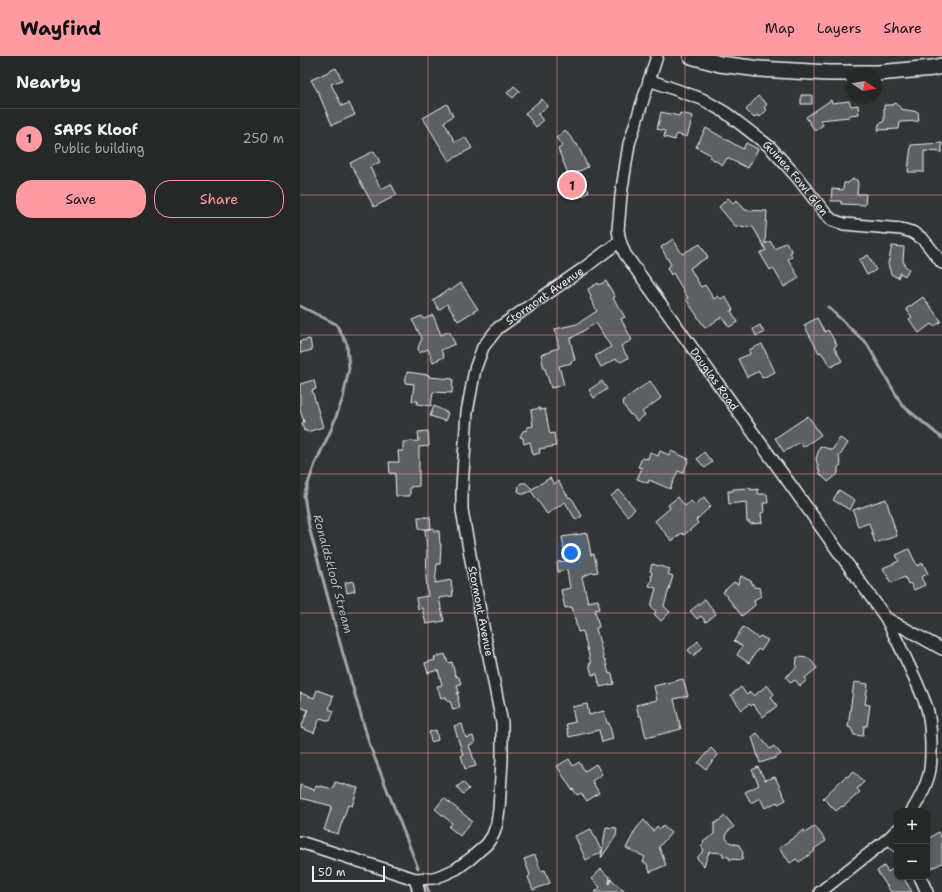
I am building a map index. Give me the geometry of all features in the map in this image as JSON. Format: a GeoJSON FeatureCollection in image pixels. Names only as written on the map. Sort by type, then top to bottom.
{"type":"FeatureCollection","features":[{"type":"Feature","properties":{"kind":"main road"},"geometry":{"type":"LineString","coordinates":[[691,56],[720,64],[758,69],[829,73],[878,73],[942,66]]}},
{"type":"Feature","properties":{"kind":"street","name":"Douglas Road"},"geometry":{"type":"LineString","coordinates":[[657,56],[630,144],[621,195],[618,218],[620,241],[625,254],[886,618],[942,649]]}},
{"type":"Feature","properties":{"kind":"street","name":"Guinea Fowl Glen"},"geometry":{"type":"LineString","coordinates":[[649,80],[702,99],[726,113],[764,142],[797,177],[832,220],[844,224],[901,229],[912,232],[923,239],[942,263]]}},
{"type":"Feature","properties":{"kind":"street","name":"Stormont Avenue"},"geometry":{"type":"LineString","coordinates":[[300,842],[415,879],[434,878],[456,869],[470,859],[493,835],[499,809],[502,723],[462,510],[467,412],[476,370],[483,347],[498,328],[620,241]]}},
{"type":"Feature","properties":{"kind":"street"},"geometry":{"type":"LineString","coordinates":[[886,618],[911,670],[927,709],[931,741],[930,770],[922,794],[914,808]]}},
{"type":"Feature","properties":{"kind":"street"},"geometry":{"type":"LineString","coordinates":[[820,892],[893,834],[896,844]]}},
{"type":"Feature","properties":{"kind":"street"},"geometry":{"type":"LineString","coordinates":[[415,879],[419,892]]}},
{"type":"Feature","properties":{"kind":"street"},"geometry":{"type":"LineString","coordinates":[[921,880],[927,892]]}},
{"type":"Feature","properties":{"kind":"building"},"geometry":{"type":"Polygon","coordinates":[[[336,68],[342,80],[331,84],[342,106],[349,103],[355,115],[332,125],[318,92],[311,80],[336,68]]]}},
{"type":"Feature","properties":{"kind":"building"},"geometry":{"type":"Polygon","coordinates":[[[514,86],[520,91],[513,98],[507,93],[514,86]]]}},
{"type":"Feature","properties":{"kind":"building"},"geometry":{"type":"Polygon","coordinates":[[[801,95],[812,95],[812,104],[801,104],[801,95]]]}},
{"type":"Feature","properties":{"kind":"building"},"geometry":{"type":"Polygon","coordinates":[[[758,96],[767,104],[764,108],[767,110],[760,117],[757,115],[754,118],[746,110],[758,96]]]}},
{"type":"Feature","properties":{"kind":"building"},"geometry":{"type":"Polygon","coordinates":[[[542,99],[548,106],[538,114],[543,121],[536,127],[525,113],[542,99]]]}},
{"type":"Feature","properties":{"kind":"building"},"geometry":{"type":"Polygon","coordinates":[[[831,100],[832,103],[846,101],[846,104],[850,104],[851,106],[858,105],[859,114],[849,115],[849,117],[820,120],[823,125],[815,131],[806,117],[831,100]]]}},
{"type":"Feature","properties":{"kind":"building"},"geometry":{"type":"Polygon","coordinates":[[[896,103],[901,109],[918,112],[919,121],[900,122],[899,129],[878,130],[879,124],[884,121],[884,105],[892,105],[896,103]]]}},
{"type":"Feature","properties":{"kind":"building"},"geometry":{"type":"Polygon","coordinates":[[[447,104],[453,116],[444,122],[455,142],[465,137],[472,148],[449,161],[423,118],[447,104]]]}},
{"type":"Feature","properties":{"kind":"building"},"geometry":{"type":"Polygon","coordinates":[[[661,112],[679,116],[680,113],[693,116],[687,137],[676,134],[675,140],[664,137],[665,131],[657,129],[661,112]]]}},
{"type":"Feature","properties":{"kind":"building"},"geometry":{"type":"Polygon","coordinates":[[[706,128],[743,149],[746,143],[758,149],[748,168],[727,158],[723,165],[709,157],[711,155],[696,147],[706,128]]]}},
{"type":"Feature","properties":{"kind":"building"},"geometry":{"type":"Polygon","coordinates":[[[565,130],[577,144],[588,167],[569,176],[558,149],[563,146],[556,138],[565,130]]]}},
{"type":"Feature","properties":{"kind":"building"},"geometry":{"type":"Polygon","coordinates":[[[942,143],[942,152],[924,151],[924,172],[908,172],[911,145],[942,143]]]}},
{"type":"Feature","properties":{"kind":"building"},"geometry":{"type":"Polygon","coordinates":[[[374,151],[380,162],[370,167],[381,189],[391,184],[397,195],[374,207],[350,163],[374,151]]]}},
{"type":"Feature","properties":{"kind":"building"},"geometry":{"type":"Polygon","coordinates":[[[575,173],[589,191],[583,196],[569,178],[575,173]]]}},
{"type":"Feature","properties":{"kind":"building"},"geometry":{"type":"Polygon","coordinates":[[[853,179],[857,180],[857,194],[866,194],[865,205],[841,204],[841,201],[831,201],[832,189],[843,190],[844,183],[848,183],[853,179]]]}},
{"type":"Feature","properties":{"kind":"building"},"geometry":{"type":"Polygon","coordinates":[[[728,198],[733,203],[737,200],[745,210],[767,211],[765,244],[770,241],[775,249],[786,242],[792,252],[790,253],[792,257],[788,259],[799,278],[784,287],[773,268],[770,270],[760,253],[766,250],[753,227],[735,226],[719,207],[728,198]]]}},
{"type":"Feature","properties":{"kind":"building"},"geometry":{"type":"Polygon","coordinates":[[[673,239],[682,254],[700,244],[708,257],[690,268],[701,287],[705,285],[714,299],[718,296],[721,299],[725,296],[733,310],[731,311],[738,322],[729,327],[722,317],[705,328],[686,299],[688,298],[673,273],[671,275],[667,268],[671,265],[661,247],[673,239]]]}},
{"type":"Feature","properties":{"kind":"building"},"geometry":{"type":"Polygon","coordinates":[[[892,246],[904,247],[903,260],[905,266],[909,269],[905,276],[900,273],[898,278],[891,274],[888,264],[892,246]]]}},
{"type":"Feature","properties":{"kind":"building"},"geometry":{"type":"Polygon","coordinates":[[[868,255],[876,270],[867,275],[859,260],[868,255]]]}},
{"type":"Feature","properties":{"kind":"building"},"geometry":{"type":"Polygon","coordinates":[[[606,281],[615,297],[613,298],[625,317],[621,319],[632,340],[621,346],[628,358],[621,362],[616,359],[601,367],[595,356],[611,347],[596,323],[570,339],[575,360],[571,361],[572,363],[559,366],[564,385],[551,388],[544,369],[541,354],[551,352],[551,350],[559,348],[555,329],[577,324],[597,311],[590,298],[588,289],[598,283],[599,285],[606,281]]]}},
{"type":"Feature","properties":{"kind":"building"},"geometry":{"type":"Polygon","coordinates":[[[461,283],[478,309],[458,321],[447,304],[439,310],[433,300],[461,283]]]}},
{"type":"Feature","properties":{"kind":"building"},"geometry":{"type":"Polygon","coordinates":[[[923,297],[941,321],[934,327],[931,324],[919,333],[909,319],[912,317],[906,309],[923,297]]]}},
{"type":"Feature","properties":{"kind":"building"},"geometry":{"type":"Polygon","coordinates":[[[433,315],[441,335],[449,331],[455,344],[441,350],[444,357],[433,362],[428,349],[419,353],[418,348],[422,338],[412,320],[422,316],[424,319],[433,315]]]}},
{"type":"Feature","properties":{"kind":"building"},"geometry":{"type":"Polygon","coordinates":[[[817,318],[825,332],[828,330],[837,345],[834,347],[842,361],[831,367],[821,352],[819,353],[804,325],[817,318]]]}},
{"type":"Feature","properties":{"kind":"building"},"geometry":{"type":"Polygon","coordinates":[[[760,325],[764,333],[756,336],[753,329],[760,325]]]}},
{"type":"Feature","properties":{"kind":"building"},"geometry":{"type":"Polygon","coordinates":[[[310,339],[312,350],[300,353],[300,341],[310,339]]]}},
{"type":"Feature","properties":{"kind":"building"},"geometry":{"type":"Polygon","coordinates":[[[762,344],[775,372],[762,378],[759,371],[747,377],[738,359],[750,354],[749,350],[762,344]]]}},
{"type":"Feature","properties":{"kind":"building"},"geometry":{"type":"Polygon","coordinates":[[[407,372],[429,375],[429,377],[453,379],[452,393],[433,392],[431,406],[417,404],[418,401],[412,401],[414,384],[405,383],[407,372]]]}},
{"type":"Feature","properties":{"kind":"building"},"geometry":{"type":"Polygon","coordinates":[[[314,380],[316,389],[312,390],[323,427],[307,432],[306,430],[304,431],[302,423],[304,422],[300,410],[300,384],[314,380]]]}},
{"type":"Feature","properties":{"kind":"building"},"geometry":{"type":"Polygon","coordinates":[[[602,381],[607,389],[594,398],[589,390],[602,381]]]}},
{"type":"Feature","properties":{"kind":"building"},"geometry":{"type":"Polygon","coordinates":[[[650,381],[661,398],[642,412],[645,415],[637,421],[631,414],[630,415],[622,401],[650,381]]]}},
{"type":"Feature","properties":{"kind":"building"},"geometry":{"type":"Polygon","coordinates":[[[434,406],[448,413],[445,421],[430,416],[434,406]]]}},
{"type":"Feature","properties":{"kind":"building"},"geometry":{"type":"Polygon","coordinates":[[[540,408],[540,410],[545,409],[550,434],[554,433],[556,446],[539,449],[540,453],[533,455],[530,442],[524,444],[523,438],[520,437],[523,431],[527,430],[527,427],[533,426],[531,410],[540,408]]]}},
{"type":"Feature","properties":{"kind":"building"},"geometry":{"type":"Polygon","coordinates":[[[808,416],[821,435],[803,447],[800,442],[784,452],[775,438],[808,416]]]}},
{"type":"Feature","properties":{"kind":"building"},"geometry":{"type":"Polygon","coordinates":[[[428,431],[429,446],[419,447],[419,486],[410,487],[410,496],[396,496],[395,473],[390,474],[389,462],[399,462],[398,451],[403,451],[403,442],[419,441],[418,432],[428,431]]]}},
{"type":"Feature","properties":{"kind":"building"},"geometry":{"type":"Polygon","coordinates":[[[840,438],[848,443],[839,457],[841,465],[838,467],[838,474],[828,482],[820,474],[816,459],[820,446],[832,450],[840,438]]]}},
{"type":"Feature","properties":{"kind":"building"},"geometry":{"type":"Polygon","coordinates":[[[660,451],[669,455],[671,451],[689,459],[683,473],[678,471],[670,489],[649,480],[648,483],[637,479],[642,468],[638,467],[642,458],[648,459],[650,452],[658,456],[660,451]]]}},
{"type":"Feature","properties":{"kind":"building"},"geometry":{"type":"Polygon","coordinates":[[[704,452],[712,462],[705,468],[697,459],[704,452]]]}},
{"type":"Feature","properties":{"kind":"building"},"geometry":{"type":"Polygon","coordinates":[[[550,478],[554,484],[558,481],[569,498],[570,497],[573,500],[582,516],[576,520],[565,502],[547,514],[531,491],[521,494],[518,491],[521,483],[526,483],[532,489],[550,478]]]}},
{"type":"Feature","properties":{"kind":"building"},"geometry":{"type":"Polygon","coordinates":[[[751,488],[751,490],[758,489],[758,494],[767,494],[768,503],[763,503],[764,512],[761,513],[762,523],[750,524],[750,522],[747,522],[746,502],[729,504],[728,491],[733,491],[733,489],[751,488]]]}},
{"type":"Feature","properties":{"kind":"building"},"geometry":{"type":"Polygon","coordinates":[[[619,490],[635,509],[627,516],[611,496],[619,490]]]}},
{"type":"Feature","properties":{"kind":"building"},"geometry":{"type":"Polygon","coordinates":[[[839,490],[855,500],[850,510],[833,500],[839,490]]]}},
{"type":"Feature","properties":{"kind":"building"},"geometry":{"type":"Polygon","coordinates":[[[678,497],[685,506],[691,501],[695,505],[704,497],[711,506],[696,520],[698,523],[684,535],[682,533],[672,541],[655,521],[670,508],[668,505],[678,497]]]}},
{"type":"Feature","properties":{"kind":"building"},"geometry":{"type":"Polygon","coordinates":[[[886,499],[897,536],[875,543],[869,523],[858,527],[853,510],[886,499]]]}},
{"type":"Feature","properties":{"kind":"building"},"geometry":{"type":"Polygon","coordinates":[[[418,517],[430,517],[431,529],[419,529],[418,517]]]}},
{"type":"Feature","properties":{"kind":"building"},"geometry":{"type":"Polygon","coordinates":[[[434,528],[434,531],[439,531],[441,544],[440,564],[437,564],[435,583],[451,580],[453,596],[439,598],[444,621],[426,624],[422,608],[418,609],[416,598],[428,596],[425,530],[434,528]]]}},
{"type":"Feature","properties":{"kind":"building"},"geometry":{"type":"Polygon","coordinates":[[[587,533],[591,555],[594,554],[598,572],[582,577],[588,602],[598,600],[600,609],[595,610],[599,627],[596,628],[604,660],[605,659],[609,674],[612,673],[614,684],[600,687],[597,674],[592,675],[589,664],[591,664],[583,631],[578,632],[572,607],[565,608],[561,590],[570,588],[567,570],[558,572],[557,562],[566,561],[562,537],[587,533]]]}},
{"type":"Feature","properties":{"kind":"building"},"geometry":{"type":"Polygon","coordinates":[[[909,549],[917,566],[923,563],[928,574],[921,577],[925,585],[914,590],[910,583],[908,584],[905,577],[891,583],[883,568],[899,561],[896,555],[909,549]]]}},
{"type":"Feature","properties":{"kind":"building"},"geometry":{"type":"Polygon","coordinates":[[[652,564],[670,569],[668,574],[673,576],[664,606],[670,612],[661,621],[654,614],[656,612],[651,606],[656,588],[649,586],[652,578],[652,572],[650,571],[652,564]]]}},
{"type":"Feature","properties":{"kind":"building"},"geometry":{"type":"Polygon","coordinates":[[[741,576],[751,581],[754,587],[760,588],[761,591],[761,596],[754,600],[755,605],[742,616],[723,592],[734,582],[738,584],[741,576]]]}},
{"type":"Feature","properties":{"kind":"building"},"geometry":{"type":"Polygon","coordinates":[[[353,581],[355,591],[347,593],[345,583],[353,581]]]}},
{"type":"Feature","properties":{"kind":"building"},"geometry":{"type":"Polygon","coordinates":[[[705,599],[716,614],[706,622],[701,616],[697,619],[690,611],[705,599]]]}},
{"type":"Feature","properties":{"kind":"building"},"geometry":{"type":"Polygon","coordinates":[[[743,627],[758,638],[760,636],[768,640],[761,651],[758,649],[749,663],[737,655],[742,646],[734,641],[743,627]]]}},
{"type":"Feature","properties":{"kind":"building"},"geometry":{"type":"Polygon","coordinates":[[[698,641],[703,647],[693,656],[688,650],[698,641]]]}},
{"type":"Feature","properties":{"kind":"building"},"geometry":{"type":"Polygon","coordinates":[[[445,654],[448,663],[452,662],[455,675],[459,677],[461,684],[457,685],[460,708],[453,710],[450,701],[448,702],[446,697],[441,698],[437,686],[442,685],[438,670],[428,673],[425,663],[435,660],[434,657],[445,654]]]}},
{"type":"Feature","properties":{"kind":"building"},"geometry":{"type":"Polygon","coordinates":[[[797,657],[809,658],[817,668],[805,678],[807,680],[800,686],[795,680],[791,683],[786,677],[796,668],[797,657]]]}},
{"type":"Feature","properties":{"kind":"building"},"geometry":{"type":"Polygon","coordinates":[[[683,679],[688,696],[674,699],[681,729],[646,738],[641,716],[639,716],[636,705],[657,700],[654,686],[683,679]]]}},
{"type":"Feature","properties":{"kind":"building"},"geometry":{"type":"Polygon","coordinates":[[[854,682],[868,684],[865,704],[870,705],[867,726],[864,726],[863,736],[854,735],[851,728],[848,727],[854,682]]]}},
{"type":"Feature","properties":{"kind":"building"},"geometry":{"type":"Polygon","coordinates":[[[767,685],[774,694],[771,697],[777,706],[763,717],[753,704],[751,706],[749,704],[742,710],[731,695],[741,687],[747,695],[750,692],[754,696],[767,685]]]}},
{"type":"Feature","properties":{"kind":"building"},"geometry":{"type":"Polygon","coordinates":[[[317,690],[333,696],[329,709],[334,711],[330,721],[320,718],[314,733],[301,728],[308,710],[300,707],[300,693],[314,698],[317,690]]]}},
{"type":"Feature","properties":{"kind":"building"},"geometry":{"type":"Polygon","coordinates":[[[587,704],[589,715],[604,711],[613,739],[602,742],[599,730],[569,737],[566,724],[575,722],[572,707],[587,704]]]}},
{"type":"Feature","properties":{"kind":"building"},"geometry":{"type":"Polygon","coordinates":[[[462,724],[466,738],[473,736],[475,743],[469,745],[476,766],[465,769],[461,755],[463,755],[454,726],[462,724]]]}},
{"type":"Feature","properties":{"kind":"building"},"geometry":{"type":"Polygon","coordinates":[[[436,730],[438,740],[431,742],[429,732],[436,730]]]}},
{"type":"Feature","properties":{"kind":"building"},"geometry":{"type":"Polygon","coordinates":[[[757,733],[770,749],[774,746],[781,754],[775,758],[760,763],[752,737],[757,733]]]}},
{"type":"Feature","properties":{"kind":"building"},"geometry":{"type":"Polygon","coordinates":[[[711,748],[718,755],[706,769],[698,763],[711,748]]]}},
{"type":"Feature","properties":{"kind":"building"},"geometry":{"type":"Polygon","coordinates":[[[569,759],[573,766],[579,762],[585,771],[596,764],[602,774],[592,781],[599,793],[587,801],[581,793],[577,795],[573,789],[572,790],[557,766],[569,759]]]}},
{"type":"Feature","properties":{"kind":"building"},"geometry":{"type":"Polygon","coordinates":[[[758,767],[765,780],[775,777],[786,800],[778,804],[777,802],[765,808],[760,798],[751,803],[745,792],[759,785],[752,770],[758,767]]]}},
{"type":"Feature","properties":{"kind":"building"},"geometry":{"type":"Polygon","coordinates":[[[854,771],[864,782],[857,789],[860,792],[843,807],[842,806],[836,811],[823,798],[846,776],[847,777],[854,771]]]}},
{"type":"Feature","properties":{"kind":"building"},"geometry":{"type":"Polygon","coordinates":[[[335,782],[358,788],[352,806],[348,805],[338,834],[324,830],[332,806],[300,798],[300,785],[314,790],[316,786],[333,789],[335,782]]]}},
{"type":"Feature","properties":{"kind":"building"},"geometry":{"type":"Polygon","coordinates":[[[463,782],[469,789],[463,794],[457,787],[463,782]]]}},
{"type":"Feature","properties":{"kind":"building"},"geometry":{"type":"Polygon","coordinates":[[[444,798],[472,821],[460,836],[449,827],[452,823],[435,809],[444,798]]]}},
{"type":"Feature","properties":{"kind":"building"},"geometry":{"type":"Polygon","coordinates":[[[725,816],[734,827],[727,832],[726,838],[729,842],[739,845],[743,852],[742,860],[729,859],[729,857],[723,856],[723,853],[709,852],[704,866],[697,858],[704,850],[701,846],[704,843],[703,842],[714,834],[714,824],[725,816]]]}},
{"type":"Feature","properties":{"kind":"building"},"geometry":{"type":"Polygon","coordinates":[[[644,820],[653,831],[657,826],[660,829],[663,826],[671,833],[659,847],[666,865],[650,872],[647,864],[643,862],[645,857],[626,848],[636,829],[644,820]]]}},
{"type":"Feature","properties":{"kind":"building"},"geometry":{"type":"Polygon","coordinates":[[[815,826],[826,841],[799,862],[796,859],[790,863],[779,848],[804,830],[805,833],[815,826]]]}},
{"type":"Feature","properties":{"kind":"building"},"geometry":{"type":"Polygon","coordinates":[[[606,827],[617,828],[616,836],[601,858],[606,827]]]}},
{"type":"Feature","properties":{"kind":"building"},"geometry":{"type":"Polygon","coordinates":[[[591,829],[602,852],[586,860],[575,836],[591,829]]]}},
{"type":"Feature","properties":{"kind":"building"},"geometry":{"type":"Polygon","coordinates":[[[938,832],[942,839],[942,863],[932,868],[930,864],[930,838],[938,832]]]}},
{"type":"Feature","properties":{"kind":"building"},"geometry":{"type":"Polygon","coordinates":[[[535,855],[541,871],[545,870],[550,883],[533,890],[528,877],[530,875],[524,859],[535,855]]]}},
{"type":"Feature","properties":{"kind":"building"},"geometry":{"type":"Polygon","coordinates":[[[884,866],[888,872],[894,868],[894,880],[905,880],[912,892],[891,892],[877,871],[884,866]]]}},
{"type":"Feature","properties":{"kind":"building"},"geometry":{"type":"Polygon","coordinates":[[[601,869],[610,877],[609,884],[611,879],[624,892],[595,892],[600,887],[592,879],[601,869]]]}},
{"type":"Feature","properties":{"kind":"waterway","name":"Ronaldskloof Stream"},"geometry":{"type":"LineString","coordinates":[[300,306],[336,324],[347,344],[349,368],[343,398],[331,430],[315,464],[304,495],[309,527],[343,654],[370,746],[418,868]]}},
{"type":"Feature","properties":{"kind":"waterway"},"geometry":{"type":"LineString","coordinates":[[828,307],[867,344],[902,405],[942,438]]}},
{"type":"Feature","properties":{"kind":"waterway","name":"Ronaldskloof Stream"},"geometry":{"type":"LineString","coordinates":[[426,886],[429,892]]}},
{"type":"Feature","properties":{"kind":"place","name":"SAPS Kloof"},"geometry":{"type":"Point","coordinates":[572,185]}}]}
